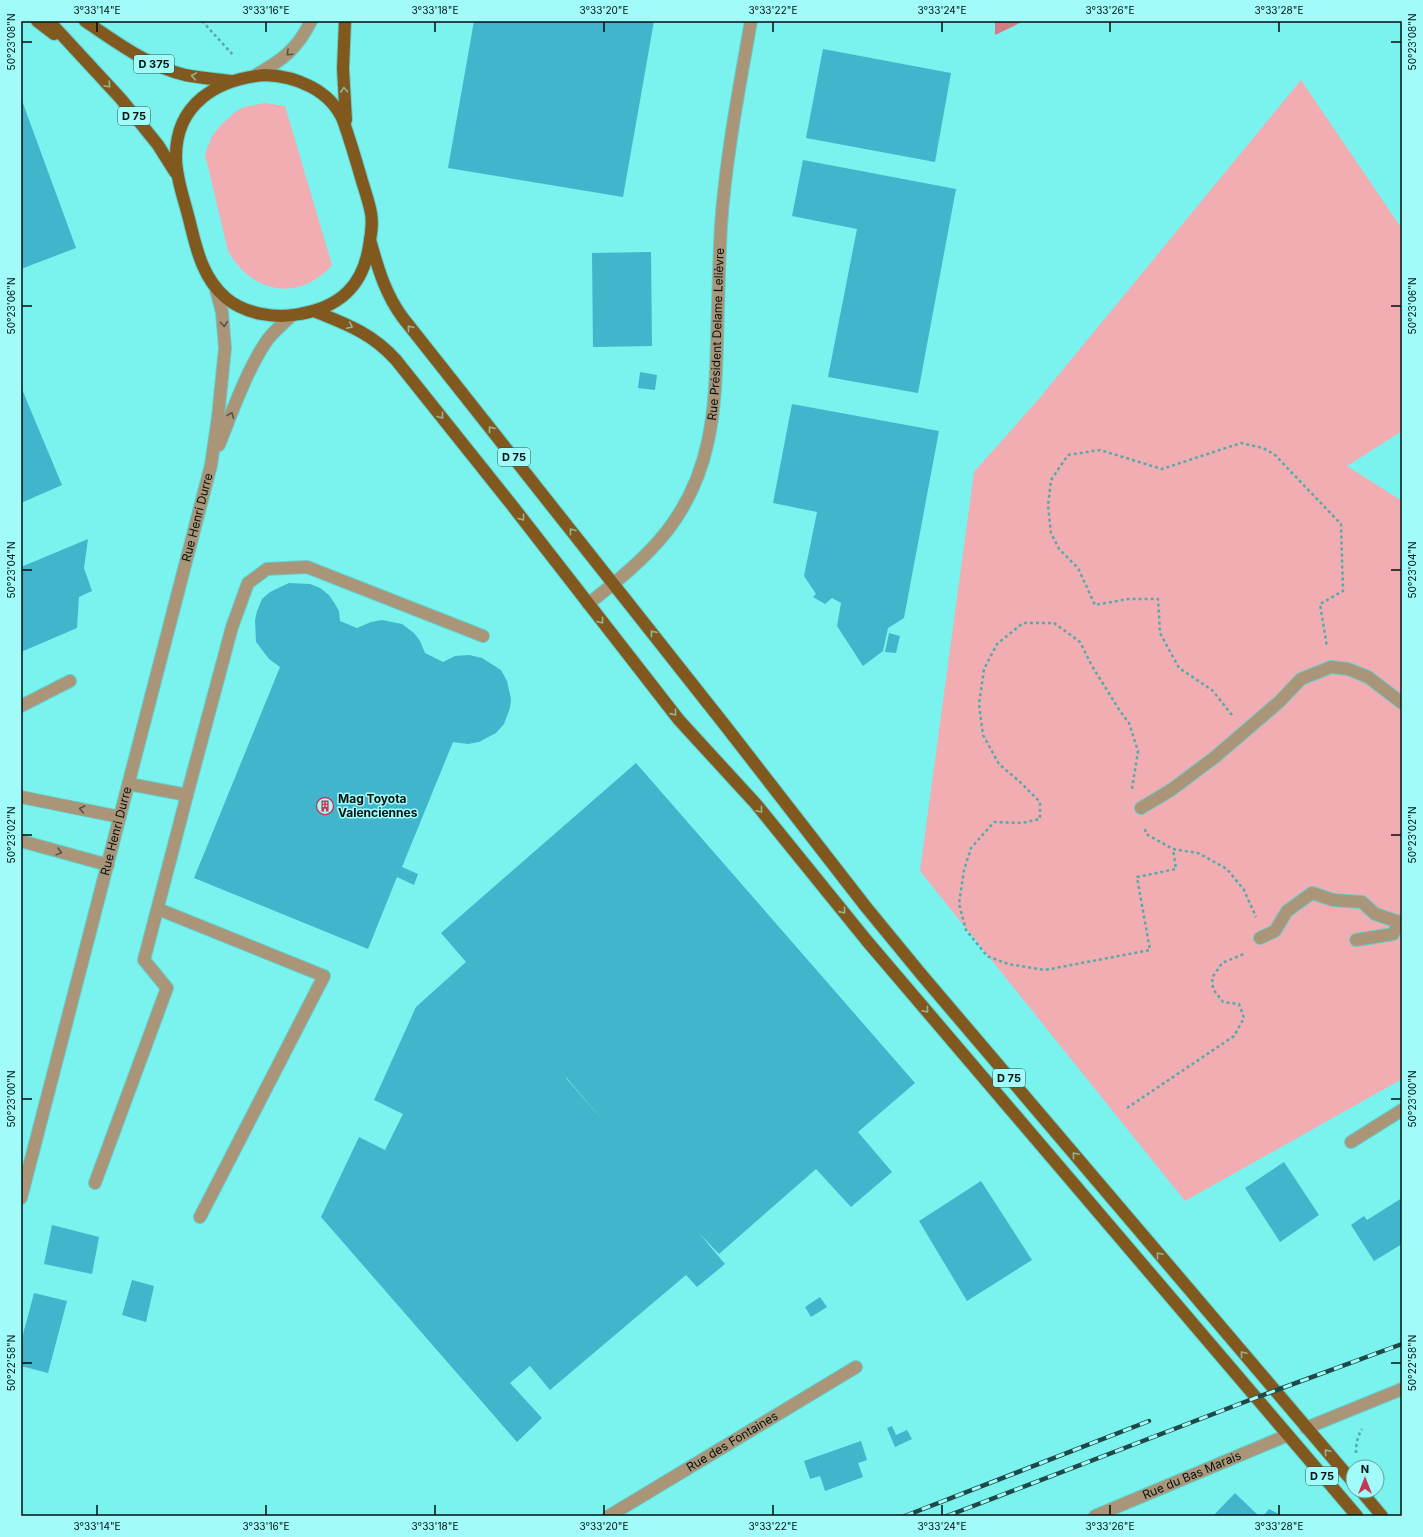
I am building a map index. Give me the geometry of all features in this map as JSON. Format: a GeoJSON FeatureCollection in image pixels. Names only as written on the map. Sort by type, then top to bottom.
{"type":"FeatureCollection","features":[{"type":"Feature","properties":{"kind":"main road"},"geometry":{"type":"LineString","coordinates":[[36,21],[81,57]]}},
{"type":"Feature","properties":{"kind":"main road","name":"D 75"},"geometry":{"type":"LineString","coordinates":[[49,21],[121,99],[171,163],[180,181]]}},
{"type":"Feature","properties":{"kind":"main road","name":"D 375"},"geometry":{"type":"LineString","coordinates":[[86,21],[140,56],[162,67],[185,75],[232,81]]}},
{"type":"Feature","properties":{"kind":"main road"},"geometry":{"type":"LineString","coordinates":[[345,21],[343,69],[346,129]]}},
{"type":"Feature","properties":{"kind":"main road"},"geometry":{"type":"LineString","coordinates":[[254,76],[277,76],[290,78],[311,87],[329,99],[340,113],[346,129],[371,212],[370,240],[363,270],[353,288],[337,302],[314,311],[285,316],[264,314],[244,308],[228,299],[215,286],[201,262],[180,181],[177,168],[176,147],[181,126],[186,117],[199,100],[207,94],[232,81],[254,76]]}},
{"type":"Feature","properties":{"kind":"main road","name":"D 75"},"geometry":{"type":"LineString","coordinates":[[370,240],[381,279],[396,309],[614,584],[895,944],[1345,1473]]}},
{"type":"Feature","properties":{"kind":"main road","name":"D 75"},"geometry":{"type":"LineString","coordinates":[[314,311],[358,329],[380,343],[388,351],[511,504],[683,724],[769,820],[872,947],[1357,1516]]}},
{"type":"Feature","properties":{"kind":"main road"},"geometry":{"type":"LineString","coordinates":[[1368,1499],[1382,1516]]}},
{"type":"Feature","properties":{"kind":"street"},"geometry":{"type":"LineString","coordinates":[[254,76],[278,62],[295,47],[302,38],[311,21]]}},
{"type":"Feature","properties":{"kind":"street","name":"Rue Président Delame Lelièvre"},"geometry":{"type":"LineString","coordinates":[[588,604],[614,584],[648,553],[668,529],[693,488],[700,471],[708,442],[716,393],[721,237],[725,178],[750,21]]}},
{"type":"Feature","properties":{"kind":"street","name":"Rue Henri Durre"},"geometry":{"type":"LineString","coordinates":[[21,1198],[211,465],[218,417],[225,348],[222,312],[215,286]]}},
{"type":"Feature","properties":{"kind":"street","name":"Rue Henri Durre"},"geometry":{"type":"LineString","coordinates":[[211,465],[238,398],[262,350],[268,339],[292,315]]}},
{"type":"Feature","properties":{"kind":"street"},"geometry":{"type":"LineString","coordinates":[[95,1183],[167,988],[144,960],[232,627],[248,583],[267,569],[306,567],[483,636]]}},
{"type":"Feature","properties":{"kind":"street"},"geometry":{"type":"LineString","coordinates":[[1141,808],[1171,790],[1204,765],[1278,702],[1301,679],[1330,667],[1348,669],[1368,677],[1402,703]]}},
{"type":"Feature","properties":{"kind":"street"},"geometry":{"type":"LineString","coordinates":[[21,706],[70,682]]}},
{"type":"Feature","properties":{"kind":"street"},"geometry":{"type":"LineString","coordinates":[[129,784],[187,795]]}},
{"type":"Feature","properties":{"kind":"street"},"geometry":{"type":"LineString","coordinates":[[21,797],[120,816]]}},
{"type":"Feature","properties":{"kind":"street"},"geometry":{"type":"LineString","coordinates":[[21,841],[108,865]]}},
{"type":"Feature","properties":{"kind":"street"},"geometry":{"type":"LineString","coordinates":[[1260,938],[1275,931],[1287,911],[1312,893],[1333,900],[1362,902],[1375,914],[1400,921],[1392,934],[1356,940]]}},
{"type":"Feature","properties":{"kind":"street"},"geometry":{"type":"LineString","coordinates":[[158,909],[324,976],[200,1217]]}},
{"type":"Feature","properties":{"kind":"street"},"geometry":{"type":"LineString","coordinates":[[1351,1142],[1402,1110]]}},
{"type":"Feature","properties":{"kind":"street","name":"Rue des Fontaines"},"geometry":{"type":"LineString","coordinates":[[609,1516],[856,1367]]}},
{"type":"Feature","properties":{"kind":"street"},"geometry":{"type":"LineString","coordinates":[[1306,1428],[1402,1389]]}},
{"type":"Feature","properties":{"kind":"street","name":"Rue du Bas Marais"},"geometry":{"type":"LineString","coordinates":[[1096,1516],[1288,1435]]}},
{"type":"Feature","properties":{"kind":"path"},"geometry":{"type":"LineString","coordinates":[[202,21],[234,56]]}},
{"type":"Feature","properties":{"kind":"path"},"geometry":{"type":"LineString","coordinates":[[1252,724],[1233,715],[1212,690],[1179,668],[1160,633],[1158,599],[1128,599],[1095,605],[1078,568],[1059,549],[1051,533],[1048,506],[1051,480],[1068,455],[1100,450],[1162,469],[1240,443],[1263,448],[1274,454],[1342,524],[1343,591],[1320,604],[1330,667]]}},
{"type":"Feature","properties":{"kind":"path"},"geometry":{"type":"LineString","coordinates":[[1127,1108],[1234,1036],[1244,1018],[1239,1004],[1223,1002],[1214,989],[1212,978],[1222,963],[1252,950],[1260,938],[1258,922],[1244,890],[1227,869],[1198,853],[1173,849],[1146,834],[1141,808],[1132,793],[1138,751],[1129,723],[1120,712],[1092,666],[1080,642],[1054,622],[1023,622],[997,644],[984,669],[979,704],[983,735],[998,764],[1020,782],[1040,802],[1040,819],[1022,823],[994,822],[970,848],[964,870],[959,904],[966,930],[987,956],[1008,964],[1045,970],[1150,950],[1137,877],[1176,869],[1173,849]]}},
{"type":"Feature","properties":{"kind":"path"},"geometry":{"type":"LineString","coordinates":[[1357,1458],[1356,1444],[1358,1434],[1363,1427]]}},
{"type":"Feature","properties":{"kind":"shaded area"},"geometry":{"type":"Polygon","coordinates":[[[995,21],[1024,21],[995,35],[995,21]]]}},
{"type":"Feature","properties":{"kind":"shaded area"},"geometry":{"type":"Polygon","coordinates":[[[1301,80],[1402,229],[1402,431],[1347,466],[1402,501],[1402,1079],[1185,1201],[920,871],[974,472],[1037,401],[1301,80]]]}},
{"type":"Feature","properties":{"kind":"shaded area"},"geometry":{"type":"Polygon","coordinates":[[[265,103],[285,106],[332,265],[319,277],[305,285],[290,288],[276,288],[262,284],[238,265],[228,251],[205,154],[212,136],[235,112],[244,107],[265,103]]]}},
{"type":"Feature","properties":{"kind":"building"},"geometry":{"type":"Polygon","coordinates":[[[474,21],[654,21],[623,197],[448,168],[474,21]]]}},
{"type":"Feature","properties":{"kind":"building"},"geometry":{"type":"Polygon","coordinates":[[[823,49],[951,73],[935,162],[806,138],[823,49]]]}},
{"type":"Feature","properties":{"kind":"building"},"geometry":{"type":"Polygon","coordinates":[[[21,98],[76,248],[21,269],[21,98]]]}},
{"type":"Feature","properties":{"kind":"building"},"geometry":{"type":"Polygon","coordinates":[[[803,160],[956,189],[918,393],[828,377],[857,229],[792,216],[803,160]]]}},
{"type":"Feature","properties":{"kind":"building"},"geometry":{"type":"Polygon","coordinates":[[[651,252],[652,346],[593,347],[592,253],[651,252]]]}},
{"type":"Feature","properties":{"kind":"building"},"geometry":{"type":"Polygon","coordinates":[[[640,372],[657,375],[655,390],[638,388],[640,372]]]}},
{"type":"Feature","properties":{"kind":"building"},"geometry":{"type":"Polygon","coordinates":[[[21,387],[62,485],[21,503],[21,387]]]}},
{"type":"Feature","properties":{"kind":"building"},"geometry":{"type":"Polygon","coordinates":[[[792,404],[939,431],[904,618],[888,628],[883,651],[863,666],[837,626],[841,603],[832,598],[825,604],[813,597],[816,594],[804,576],[817,512],[773,503],[792,404]]]}},
{"type":"Feature","properties":{"kind":"building"},"geometry":{"type":"Polygon","coordinates":[[[88,539],[84,568],[92,591],[79,597],[77,628],[21,652],[21,567],[88,539]]]}},
{"type":"Feature","properties":{"kind":"building","name":"Mag Toyota Valenciennes"},"geometry":{"type":"Polygon","coordinates":[[[289,583],[310,584],[320,588],[329,595],[335,604],[339,611],[340,621],[357,628],[371,622],[382,620],[402,624],[414,633],[420,641],[425,653],[443,662],[455,656],[469,655],[482,658],[501,670],[507,681],[511,699],[510,708],[504,724],[496,733],[479,742],[468,744],[453,742],[402,867],[418,874],[414,885],[397,877],[368,949],[194,878],[280,667],[269,659],[256,642],[255,620],[257,611],[262,599],[270,592],[289,583]]]}},
{"type":"Feature","properties":{"kind":"building"},"geometry":{"type":"Polygon","coordinates":[[[889,633],[900,636],[896,653],[885,652],[889,633]]]}},
{"type":"Feature","properties":{"kind":"building"},"geometry":{"type":"Polygon","coordinates":[[[636,763],[915,1083],[858,1132],[892,1172],[851,1207],[816,1169],[719,1254],[698,1232],[725,1264],[697,1287],[686,1275],[550,1390],[530,1366],[510,1383],[542,1418],[517,1442],[321,1217],[359,1137],[385,1150],[403,1114],[374,1100],[416,1007],[466,962],[441,933],[636,763]],[[566,1077],[566,1078],[606,1124],[566,1077]]]}},
{"type":"Feature","properties":{"kind":"building"},"geometry":{"type":"Polygon","coordinates":[[[1284,1162],[1319,1215],[1280,1242],[1245,1188],[1284,1162]]]}},
{"type":"Feature","properties":{"kind":"building"},"geometry":{"type":"Polygon","coordinates":[[[981,1181],[1032,1260],[967,1301],[919,1221],[981,1181]]]}},
{"type":"Feature","properties":{"kind":"building"},"geometry":{"type":"Polygon","coordinates":[[[1402,1198],[1402,1244],[1374,1261],[1351,1225],[1364,1216],[1367,1220],[1402,1198]]]}},
{"type":"Feature","properties":{"kind":"building"},"geometry":{"type":"Polygon","coordinates":[[[52,1225],[99,1237],[92,1274],[44,1264],[52,1225]]]}},
{"type":"Feature","properties":{"kind":"building"},"geometry":{"type":"Polygon","coordinates":[[[132,1280],[154,1286],[146,1322],[122,1315],[132,1280]]]}},
{"type":"Feature","properties":{"kind":"building"},"geometry":{"type":"Polygon","coordinates":[[[34,1293],[67,1301],[48,1373],[21,1366],[21,1342],[34,1293]]]}},
{"type":"Feature","properties":{"kind":"building"},"geometry":{"type":"Polygon","coordinates":[[[820,1297],[827,1307],[811,1317],[805,1307],[820,1297]]]}},
{"type":"Feature","properties":{"kind":"building"},"geometry":{"type":"Polygon","coordinates":[[[892,1426],[896,1435],[907,1430],[912,1439],[895,1447],[887,1428],[892,1426]]]}},
{"type":"Feature","properties":{"kind":"building"},"geometry":{"type":"Polygon","coordinates":[[[861,1441],[867,1460],[858,1463],[863,1477],[825,1491],[820,1476],[810,1479],[804,1461],[861,1441]]]}},
{"type":"Feature","properties":{"kind":"building"},"geometry":{"type":"Polygon","coordinates":[[[1235,1493],[1239,1497],[1259,1516],[1213,1516],[1235,1493]]]}},
{"type":"Feature","properties":{"kind":"building"},"geometry":{"type":"Polygon","coordinates":[[[1269,1509],[1283,1516],[1263,1516],[1269,1509]]]}},
{"type":"Feature","properties":{"kind":"railway"},"geometry":{"type":"LineString","coordinates":[[947,1516],[1255,1398],[1402,1344]]}},
{"type":"Feature","properties":{"kind":"railway"},"geometry":{"type":"LineString","coordinates":[[905,1516],[1149,1421]]}},
{"type":"Feature","properties":{"kind":"place","name":"Mag Toyota Valenciennes"},"geometry":{"type":"Point","coordinates":[325,806]}}]}
